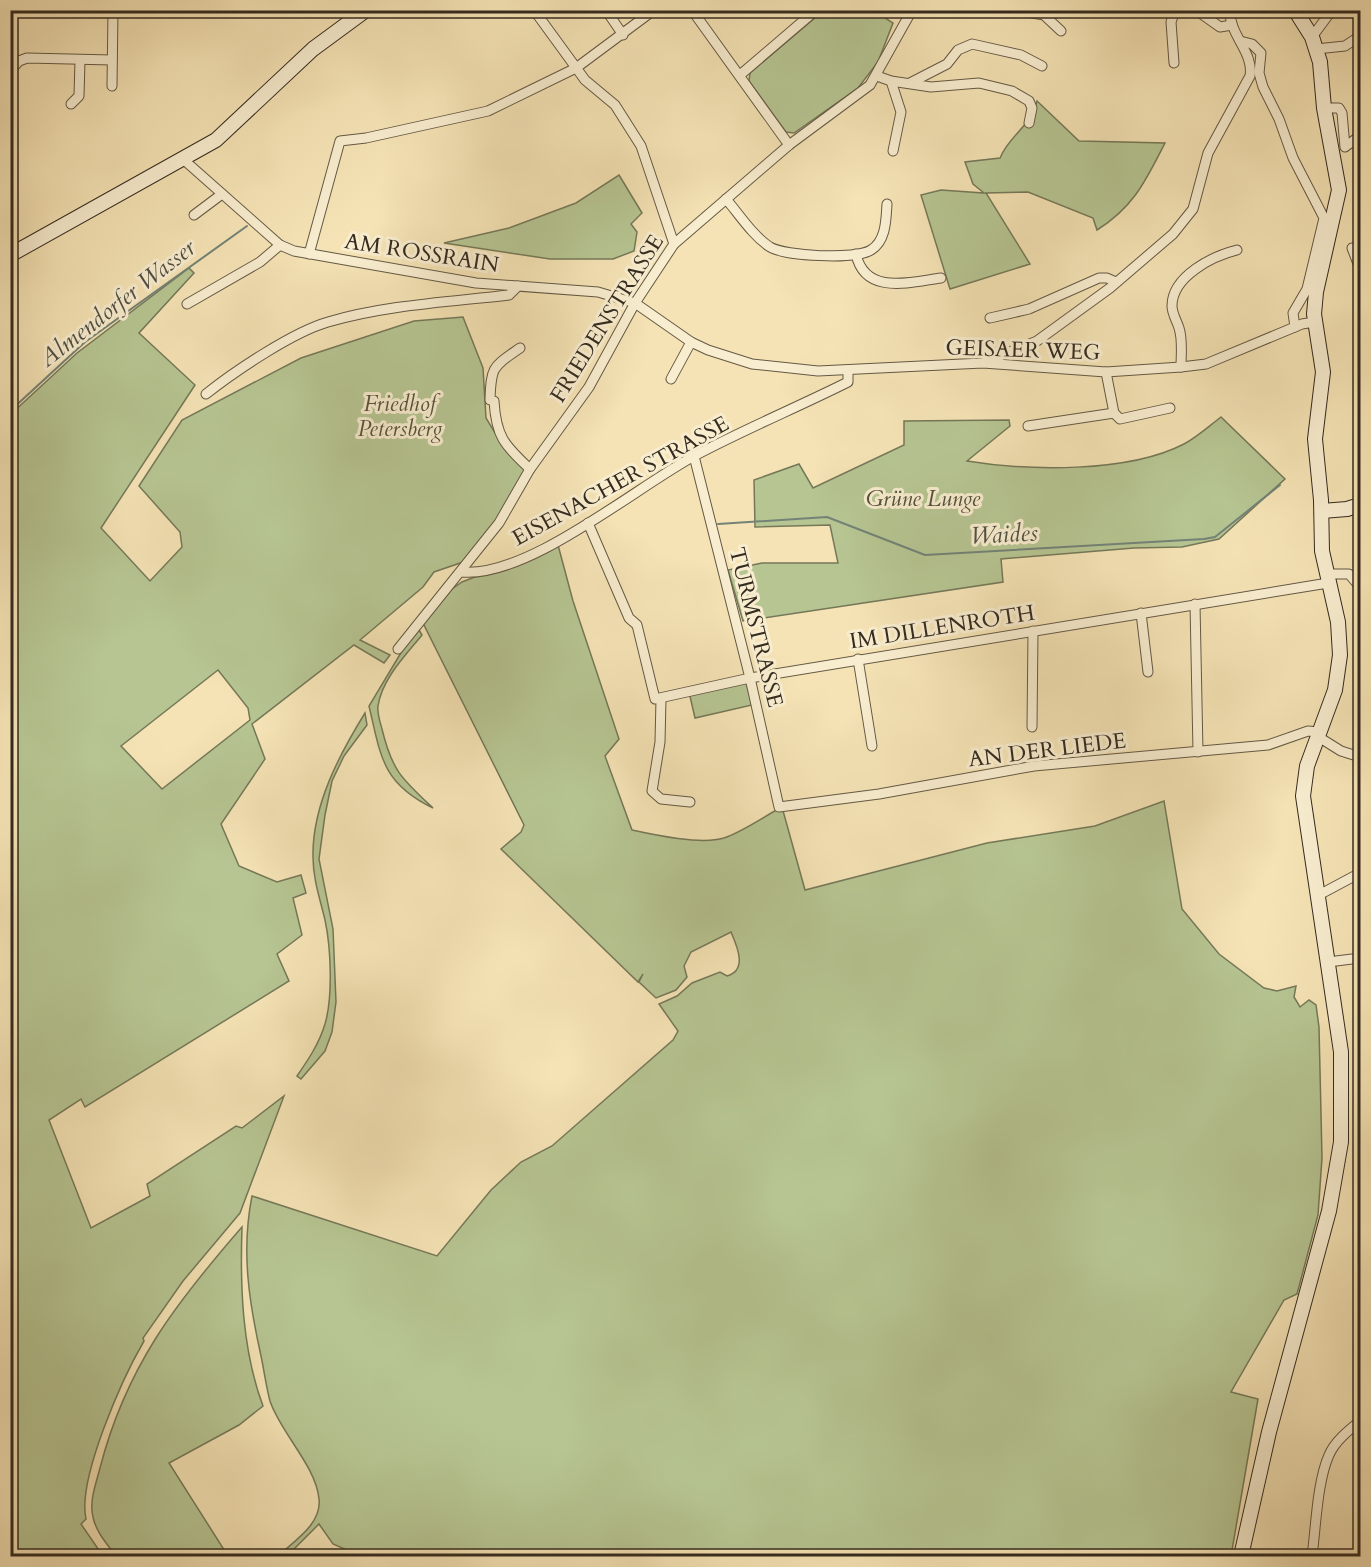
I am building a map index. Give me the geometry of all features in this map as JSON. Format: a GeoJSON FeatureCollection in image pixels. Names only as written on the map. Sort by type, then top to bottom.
{"type":"FeatureCollection","features":[{"type":"Feature","properties":{"kind":"main road"},"geometry":{"type":"LineString","coordinates":[[10,255],[184,160],[234,125],[313,49],[366,10]]}},
{"type":"Feature","properties":{"kind":"main road"},"geometry":{"type":"LineString","coordinates":[[1241,1557],[1269,1432],[1320,1247],[1338,1169],[1341,1142],[1341,1052],[1303,794],[1307,766],[1335,690],[1340,655],[1338,622],[1322,551],[1322,511],[1315,439],[1323,372],[1314,322],[1316,292],[1339,190],[1314,43],[1295,10]]}},
{"type":"Feature","properties":{"kind":"main road"},"geometry":{"type":"LineString","coordinates":[[1322,511],[1359,508]]}},
{"type":"Feature","properties":{"kind":"street"},"geometry":{"type":"LineString","coordinates":[[112,10],[112,86]]}},
{"type":"Feature","properties":{"kind":"street"},"geometry":{"type":"LineString","coordinates":[[534,10],[590,86],[615,105],[641,146],[674,244]]}},
{"type":"Feature","properties":{"kind":"street"},"geometry":{"type":"LineString","coordinates":[[606,10],[623,35]]}},
{"type":"Feature","properties":{"kind":"street"},"geometry":{"type":"LineString","coordinates":[[309,254],[340,141],[366,138],[488,111],[576,68],[654,10]]}},
{"type":"Feature","properties":{"kind":"street"},"geometry":{"type":"LineString","coordinates":[[692,10],[789,145]]}},
{"type":"Feature","properties":{"kind":"street"},"geometry":{"type":"LineString","coordinates":[[740,75],[816,10]]}},
{"type":"Feature","properties":{"kind":"street","name":"FRIEDENSTRASSE"},"geometry":{"type":"LineString","coordinates":[[398,649],[499,523],[530,469],[589,387],[635,303],[674,244],[789,145],[862,93],[877,76],[912,10]]}},
{"type":"Feature","properties":{"kind":"street"},"geometry":{"type":"LineString","coordinates":[[1015,10],[1044,15],[1061,31]]}},
{"type":"Feature","properties":{"kind":"street"},"geometry":{"type":"LineString","coordinates":[[1174,63],[1171,22],[1175,10]]}},
{"type":"Feature","properties":{"kind":"street"},"geometry":{"type":"LineString","coordinates":[[1196,10],[1220,27],[1232,25]]}},
{"type":"Feature","properties":{"kind":"street"},"geometry":{"type":"LineString","coordinates":[[983,363],[1037,341],[1116,282],[1173,234],[1193,209],[1208,153],[1250,76],[1250,63],[1232,25],[1230,10]]}},
{"type":"Feature","properties":{"kind":"street"},"geometry":{"type":"LineString","coordinates":[[1332,10],[1314,43],[1345,46],[1360,36]]}},
{"type":"Feature","properties":{"kind":"street"},"geometry":{"type":"LineString","coordinates":[[1240,41],[1252,44],[1261,53],[1260,79],[1279,119],[1293,158],[1324,218],[1307,289],[1293,313],[1295,327]]}},
{"type":"Feature","properties":{"kind":"street"},"geometry":{"type":"LineString","coordinates":[[910,83],[947,64],[958,50],[972,44],[1021,55],[1042,66]]}},
{"type":"Feature","properties":{"kind":"street"},"geometry":{"type":"LineString","coordinates":[[10,70],[27,58],[112,60]]}},
{"type":"Feature","properties":{"kind":"street"},"geometry":{"type":"LineString","coordinates":[[71,105],[79,96],[80,60]]}},
{"type":"Feature","properties":{"kind":"street"},"geometry":{"type":"LineString","coordinates":[[877,76],[891,81],[931,87],[979,83],[1012,91],[1029,101],[1032,108],[1029,123]]}},
{"type":"Feature","properties":{"kind":"street"},"geometry":{"type":"LineString","coordinates":[[891,81],[901,112],[893,151]]}},
{"type":"Feature","properties":{"kind":"street"},"geometry":{"type":"LineString","coordinates":[[1324,108],[1339,108],[1342,114],[1345,147],[1357,138]]}},
{"type":"Feature","properties":{"kind":"street","name":"AM ROSSRAIN"},"geometry":{"type":"LineString","coordinates":[[184,160],[280,245],[309,254],[476,283],[598,292],[635,303]]}},
{"type":"Feature","properties":{"kind":"street"},"geometry":{"type":"LineString","coordinates":[[194,215],[222,194]]}},
{"type":"Feature","properties":{"kind":"street"},"geometry":{"type":"LineString","coordinates":[[726,200],[768,245],[786,253],[856,254],[871,250],[883,236],[887,204]]}},
{"type":"Feature","properties":{"kind":"street"},"geometry":{"type":"LineString","coordinates":[[187,304],[260,262],[280,245]]}},
{"type":"Feature","properties":{"kind":"street"},"geometry":{"type":"LineString","coordinates":[[1352,248],[1360,269]]}},
{"type":"Feature","properties":{"kind":"street"},"geometry":{"type":"LineString","coordinates":[[1181,366],[1182,340],[1172,311],[1173,299],[1184,281],[1200,264],[1218,255],[1236,250]]}},
{"type":"Feature","properties":{"kind":"street"},"geometry":{"type":"LineString","coordinates":[[856,254],[858,262],[872,278],[890,285],[941,278]]}},
{"type":"Feature","properties":{"kind":"street"},"geometry":{"type":"LineString","coordinates":[[990,318],[1029,309],[1099,278],[1107,278],[1116,282]]}},
{"type":"Feature","properties":{"kind":"street"},"geometry":{"type":"LineString","coordinates":[[207,394],[306,330],[327,322],[378,311],[509,295],[518,286]]}},
{"type":"Feature","properties":{"kind":"street","name":"GEISAER WEG"},"geometry":{"type":"LineString","coordinates":[[635,303],[691,342],[752,364],[818,371],[983,363],[1107,372],[1206,364],[1295,327],[1314,322]]}},
{"type":"Feature","properties":{"kind":"street"},"geometry":{"type":"LineString","coordinates":[[671,379],[691,342]]}},
{"type":"Feature","properties":{"kind":"street"},"geometry":{"type":"LineString","coordinates":[[520,348],[495,365],[490,378],[490,400],[494,401],[495,426],[507,447],[530,469]]}},
{"type":"Feature","properties":{"kind":"street","name":"EISENACHER STRASSE"},"geometry":{"type":"LineString","coordinates":[[461,572],[488,572],[547,548],[694,456],[848,382],[848,370]]}},
{"type":"Feature","properties":{"kind":"street"},"geometry":{"type":"LineString","coordinates":[[1107,372],[1114,412],[1120,419],[1170,408]]}},
{"type":"Feature","properties":{"kind":"street"},"geometry":{"type":"LineString","coordinates":[[1029,426],[1114,412]]}},
{"type":"Feature","properties":{"kind":"street","name":"TURMSTRASSE"},"geometry":{"type":"LineString","coordinates":[[694,456],[750,678],[779,807]]}},
{"type":"Feature","properties":{"kind":"street"},"geometry":{"type":"LineString","coordinates":[[588,523],[629,618],[637,625],[655,699],[661,699],[660,742],[652,791],[661,799],[690,802]]}},
{"type":"Feature","properties":{"kind":"street","name":"IM DILLENROTH"},"geometry":{"type":"LineString","coordinates":[[661,699],[750,678],[1195,604],[1349,574],[1360,587]]}},
{"type":"Feature","properties":{"kind":"street"},"geometry":{"type":"LineString","coordinates":[[1195,604],[1198,752]]}},
{"type":"Feature","properties":{"kind":"street"},"geometry":{"type":"LineString","coordinates":[[1141,613],[1148,672]]}},
{"type":"Feature","properties":{"kind":"street"},"geometry":{"type":"LineString","coordinates":[[1032,728],[1033,631]]}},
{"type":"Feature","properties":{"kind":"street"},"geometry":{"type":"LineString","coordinates":[[858,659],[872,746]]}},
{"type":"Feature","properties":{"kind":"street","name":"AN DER LIEDE"},"geometry":{"type":"LineString","coordinates":[[779,807],[879,794],[1034,766],[1268,745],[1308,731],[1318,734]]}},
{"type":"Feature","properties":{"kind":"street"},"geometry":{"type":"LineString","coordinates":[[1318,734],[1341,751],[1360,757]]}},
{"type":"Feature","properties":{"kind":"street"},"geometry":{"type":"LineString","coordinates":[[1317,896],[1360,873]]}},
{"type":"Feature","properties":{"kind":"street"},"geometry":{"type":"LineString","coordinates":[[1328,962],[1360,958]]}},
{"type":"Feature","properties":{"kind":"street"},"geometry":{"type":"LineString","coordinates":[[1312,1557],[1322,1485],[1329,1455],[1343,1435],[1360,1421]]}},
{"type":"Feature","properties":{"kind":"green space"},"geometry":{"type":"Polygon","coordinates":[[[823,11],[880,11],[893,23],[878,62],[858,88],[794,133],[786,132],[749,81],[750,73],[823,11]]]}},
{"type":"Feature","properties":{"kind":"green space"},"geometry":{"type":"Polygon","coordinates":[[[1037,101],[1079,141],[1165,143],[1138,192],[1121,212],[1097,230],[1093,218],[1028,192],[986,193],[1030,264],[950,289],[921,195],[941,190],[984,193],[973,184],[965,162],[1000,158],[1030,118],[1037,101]]]}},
{"type":"Feature","properties":{"kind":"green space"},"geometry":{"type":"Polygon","coordinates":[[[619,175],[642,213],[631,224],[637,232],[634,251],[613,259],[550,259],[444,243],[509,228],[576,203],[619,175]]]}},
{"type":"Feature","properties":{"kind":"green space","name":"Friedhof Petersberg"},"geometry":{"type":"Polygon","coordinates":[[[189,268],[194,273],[139,333],[195,385],[101,528],[150,581],[182,547],[180,532],[139,486],[182,420],[301,358],[414,321],[463,317],[483,368],[486,418],[506,451],[526,471],[496,521],[466,561],[434,572],[423,587],[360,640],[390,655],[384,663],[354,645],[252,724],[265,759],[221,824],[239,866],[277,882],[301,875],[306,893],[293,898],[302,935],[277,954],[289,981],[85,1107],[81,1099],[49,1120],[91,1228],[150,1196],[147,1184],[236,1126],[242,1128],[284,1096],[240,1213],[183,1281],[143,1338],[144,1341],[125,1378],[104,1428],[88,1479],[85,1501],[86,1519],[81,1524],[103,1556],[11,1556],[11,414],[77,353],[189,268]],[[218,670],[121,746],[162,789],[250,720],[248,708],[218,670]]]}},
{"type":"Feature","properties":{"kind":"green space","name":"Grüne Lunge"},"geometry":{"type":"Polygon","coordinates":[[[1221,417],[1285,479],[1219,539],[1182,547],[1134,548],[1001,559],[1003,582],[743,621],[728,570],[762,563],[838,563],[830,525],[755,527],[754,480],[799,464],[813,488],[904,445],[904,421],[1009,420],[1010,426],[967,461],[1048,468],[1107,465],[1161,453],[1189,441],[1221,417]]]}},
{"type":"Feature","properties":{"kind":"green space"},"geometry":{"type":"Polygon","coordinates":[[[558,545],[573,601],[619,739],[605,756],[632,830],[678,838],[714,840],[739,832],[782,807],[805,890],[987,843],[1095,826],[1164,801],[1182,909],[1219,954],[1264,988],[1277,991],[1296,986],[1294,997],[1300,1007],[1309,1000],[1316,1005],[1319,1027],[1322,1158],[1318,1215],[1297,1294],[1284,1300],[1231,1392],[1258,1399],[1231,1556],[360,1556],[333,1544],[319,1524],[287,1556],[278,1556],[312,1524],[319,1508],[319,1499],[305,1462],[281,1425],[270,1401],[253,1316],[248,1276],[247,1237],[252,1196],[437,1256],[491,1190],[521,1162],[552,1146],[673,1040],[678,1031],[659,1004],[677,996],[692,983],[720,972],[727,976],[733,973],[739,963],[738,950],[731,932],[691,952],[684,966],[687,977],[676,990],[656,998],[639,982],[643,974],[638,982],[501,849],[521,832],[524,825],[423,623],[452,589],[462,582],[558,545]]]}},
{"type":"Feature","properties":{"kind":"green space"},"geometry":{"type":"Polygon","coordinates":[[[419,630],[422,635],[395,668],[384,686],[378,712],[394,765],[413,789],[433,808],[403,789],[386,767],[369,706],[405,646],[419,630]]]}},
{"type":"Feature","properties":{"kind":"green space"},"geometry":{"type":"Polygon","coordinates":[[[746,679],[752,705],[695,718],[689,692],[746,679]]]}},
{"type":"Feature","properties":{"kind":"green space"},"geometry":{"type":"Polygon","coordinates":[[[365,713],[367,725],[344,756],[332,781],[319,859],[333,929],[336,1002],[332,1032],[325,1051],[301,1079],[297,1076],[323,1031],[328,1013],[330,987],[327,931],[313,865],[317,819],[337,764],[365,713]]]}},
{"type":"Feature","properties":{"kind":"green space"},"geometry":{"type":"Polygon","coordinates":[[[242,1227],[241,1272],[244,1318],[251,1363],[263,1406],[239,1425],[169,1463],[228,1556],[116,1556],[99,1533],[92,1511],[100,1468],[111,1432],[124,1399],[156,1338],[174,1310],[242,1227]]]}},
{"type":"Feature","properties":{"kind":"waterway","name":"Almendorfer Wasser"},"geometry":{"type":"LineString","coordinates":[[10,411],[85,342],[247,226]]}},
{"type":"Feature","properties":{"kind":"waterway","name":"Waides"},"geometry":{"type":"LineString","coordinates":[[718,524],[827,517],[925,555],[1204,539],[1215,537],[1280,485]]}}]}
